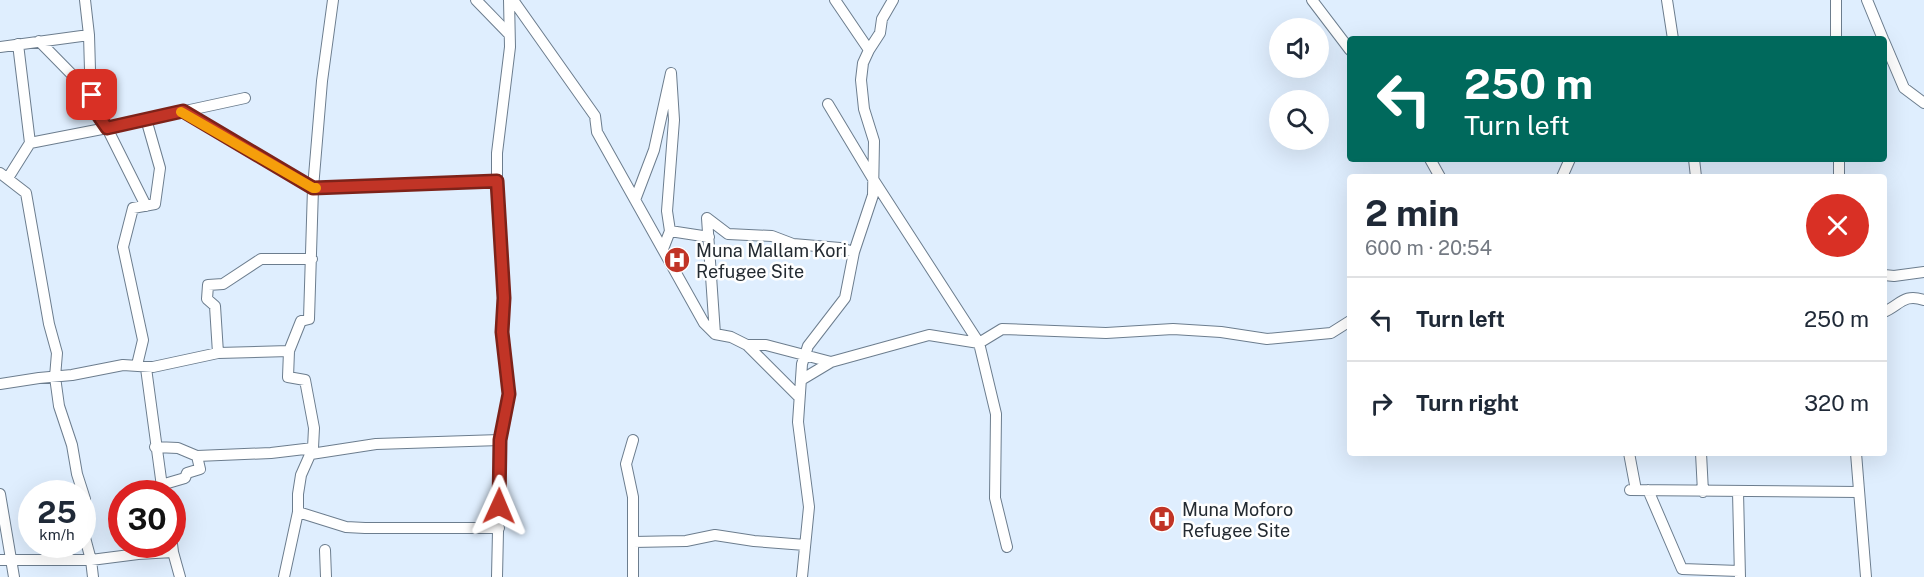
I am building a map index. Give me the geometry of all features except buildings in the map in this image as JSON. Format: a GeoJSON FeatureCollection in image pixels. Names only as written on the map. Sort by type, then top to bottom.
{"type":"FeatureCollection","features":[{"type":"Feature","properties":{"kind":"street"},"geometry":{"type":"LineString","coordinates":[[85,0],[89,35],[91,105],[107,128],[146,206]]}},
{"type":"Feature","properties":{"kind":"street"},"geometry":{"type":"LineString","coordinates":[[285,577],[298,512],[298,494],[302,475],[312,451],[314,428],[305,380],[288,377],[289,351],[301,321],[309,319],[313,188],[322,81],[333,0]]}},
{"type":"Feature","properties":{"kind":"street"},"geometry":{"type":"LineString","coordinates":[[476,0],[509,34]]}},
{"type":"Feature","properties":{"kind":"street"},"geometry":{"type":"LineString","coordinates":[[497,577],[500,440],[509,394],[502,332],[504,298],[497,153],[510,47],[511,0]]}},
{"type":"Feature","properties":{"kind":"street"},"geometry":{"type":"LineString","coordinates":[[511,0],[595,116],[597,132],[704,323],[715,334],[747,345],[766,345],[831,362]]}},
{"type":"Feature","properties":{"kind":"street"},"geometry":{"type":"LineString","coordinates":[[835,0],[869,50]]}},
{"type":"Feature","properties":{"kind":"street"},"geometry":{"type":"LineString","coordinates":[[802,577],[809,507],[798,422],[802,364],[808,346],[844,298],[854,252],[873,195],[873,141],[864,109],[861,80],[863,63],[880,33],[882,19],[893,0]]}},
{"type":"Feature","properties":{"kind":"street"},"geometry":{"type":"LineString","coordinates":[[1312,0],[1347,46]]}},
{"type":"Feature","properties":{"kind":"street"},"geometry":{"type":"LineString","coordinates":[[1667,0],[1672,36]]}},
{"type":"Feature","properties":{"kind":"street"},"geometry":{"type":"LineString","coordinates":[[1836,0],[1836,36]]}},
{"type":"Feature","properties":{"kind":"street"},"geometry":{"type":"LineString","coordinates":[[1866,0],[1881,36]]}},
{"type":"Feature","properties":{"kind":"street"},"geometry":{"type":"LineString","coordinates":[[0,47],[89,35]]}},
{"type":"Feature","properties":{"kind":"street"},"geometry":{"type":"LineString","coordinates":[[39,42],[92,95]]}},
{"type":"Feature","properties":{"kind":"street"},"geometry":{"type":"LineString","coordinates":[[18,44],[30,143]]}},
{"type":"Feature","properties":{"kind":"street"},"geometry":{"type":"LineString","coordinates":[[1887,49],[1905,88],[1924,103]]}},
{"type":"Feature","properties":{"kind":"street"},"geometry":{"type":"LineString","coordinates":[[635,200],[654,150],[671,73],[674,120],[667,211],[670,231],[663,249]]}},
{"type":"Feature","properties":{"kind":"street"},"geometry":{"type":"LineString","coordinates":[[93,577],[92,560],[84,534],[85,499],[77,474],[72,444],[59,406],[55,377],[57,353],[49,324],[26,193],[4,175],[30,143],[245,98]]}},
{"type":"Feature","properties":{"kind":"street"},"geometry":{"type":"LineString","coordinates":[[828,104],[873,179],[979,343],[996,414],[995,498],[1007,547]]}},
{"type":"Feature","properties":{"kind":"street"},"geometry":{"type":"LineString","coordinates":[[183,111],[313,188],[497,181]]}},
{"type":"Feature","properties":{"kind":"street"},"geometry":{"type":"LineString","coordinates":[[146,119],[160,168],[155,204],[133,208],[123,247],[143,340],[142,366],[160,480]]}},
{"type":"Feature","properties":{"kind":"street"},"geometry":{"type":"LineString","coordinates":[[715,334],[707,218],[728,234],[772,236],[793,244],[840,248],[854,252]]}},
{"type":"Feature","properties":{"kind":"street"},"geometry":{"type":"LineString","coordinates":[[670,231],[708,237]]}},
{"type":"Feature","properties":{"kind":"street"},"geometry":{"type":"LineString","coordinates":[[218,354],[215,306],[207,299],[208,285],[223,284],[261,259],[312,259]]}},
{"type":"Feature","properties":{"kind":"street"},"geometry":{"type":"LineString","coordinates":[[1887,275],[1924,272]]}},
{"type":"Feature","properties":{"kind":"street"},"geometry":{"type":"LineString","coordinates":[[1887,310],[1910,298],[1924,300]]}},
{"type":"Feature","properties":{"kind":"street"},"geometry":{"type":"LineString","coordinates":[[801,380],[831,362],[929,335],[979,343],[1002,329],[1106,333],[1173,329],[1221,332],[1267,339],[1331,333],[1347,323]]}},
{"type":"Feature","properties":{"kind":"street"},"geometry":{"type":"LineString","coordinates":[[747,345],[799,397]]}},
{"type":"Feature","properties":{"kind":"street"},"geometry":{"type":"LineString","coordinates":[[0,384],[174,364],[218,354],[289,351]]}},
{"type":"Feature","properties":{"kind":"street"},"geometry":{"type":"LineString","coordinates":[[155,447],[178,448],[197,456],[312,451],[376,444],[500,440]]}},
{"type":"Feature","properties":{"kind":"street"},"geometry":{"type":"LineString","coordinates":[[633,440],[626,464],[633,497],[633,577]]}},
{"type":"Feature","properties":{"kind":"street"},"geometry":{"type":"LineString","coordinates":[[181,480],[185,478],[187,473],[200,469],[197,456]]}},
{"type":"Feature","properties":{"kind":"street"},"geometry":{"type":"LineString","coordinates":[[1629,456],[1633,490],[1858,492]]}},
{"type":"Feature","properties":{"kind":"street"},"geometry":{"type":"LineString","coordinates":[[1701,456],[1702,492]]}},
{"type":"Feature","properties":{"kind":"street"},"geometry":{"type":"LineString","coordinates":[[1856,456],[1866,577]]}},
{"type":"Feature","properties":{"kind":"street"},"geometry":{"type":"LineString","coordinates":[[1648,490],[1682,568],[1739,574],[1738,492]]}},
{"type":"Feature","properties":{"kind":"street"},"geometry":{"type":"LineString","coordinates":[[0,494],[5,560],[14,577]]}},
{"type":"Feature","properties":{"kind":"street"},"geometry":{"type":"LineString","coordinates":[[298,512],[346,527],[499,528]]}},
{"type":"Feature","properties":{"kind":"street"},"geometry":{"type":"LineString","coordinates":[[633,542],[686,541],[715,535],[754,542],[805,545]]}},
{"type":"Feature","properties":{"kind":"street"},"geometry":{"type":"LineString","coordinates":[[325,550],[326,577]]}},
{"type":"Feature","properties":{"kind":"street"},"geometry":{"type":"LineString","coordinates":[[5,560],[108,558]]}},
{"type":"Feature","properties":{"kind":"street"},"geometry":{"type":"LineString","coordinates":[[175,558],[180,577]]}},
{"type":"Feature","properties":{"kind":"slow traffic"},"geometry":{"type":"LineString","coordinates":[[181,112],[183,111],[316,188]]}},
{"type":"Feature","properties":{"kind":"place","name":"Muna Mallam Kori Refugee Site"},"geometry":{"type":"Point","coordinates":[677,260]}},
{"type":"Feature","properties":{"kind":"place","name":"Muna Moforo Refugee Site"},"geometry":{"type":"Point","coordinates":[1162,519]}},
{"type":"Feature","properties":{"kind":"route"},"geometry":{"type":"LineString","coordinates":[[92,95],[91,105],[107,128],[183,111],[313,188],[497,181],[504,298],[502,332],[509,394],[500,440],[499,506]]}}]}
